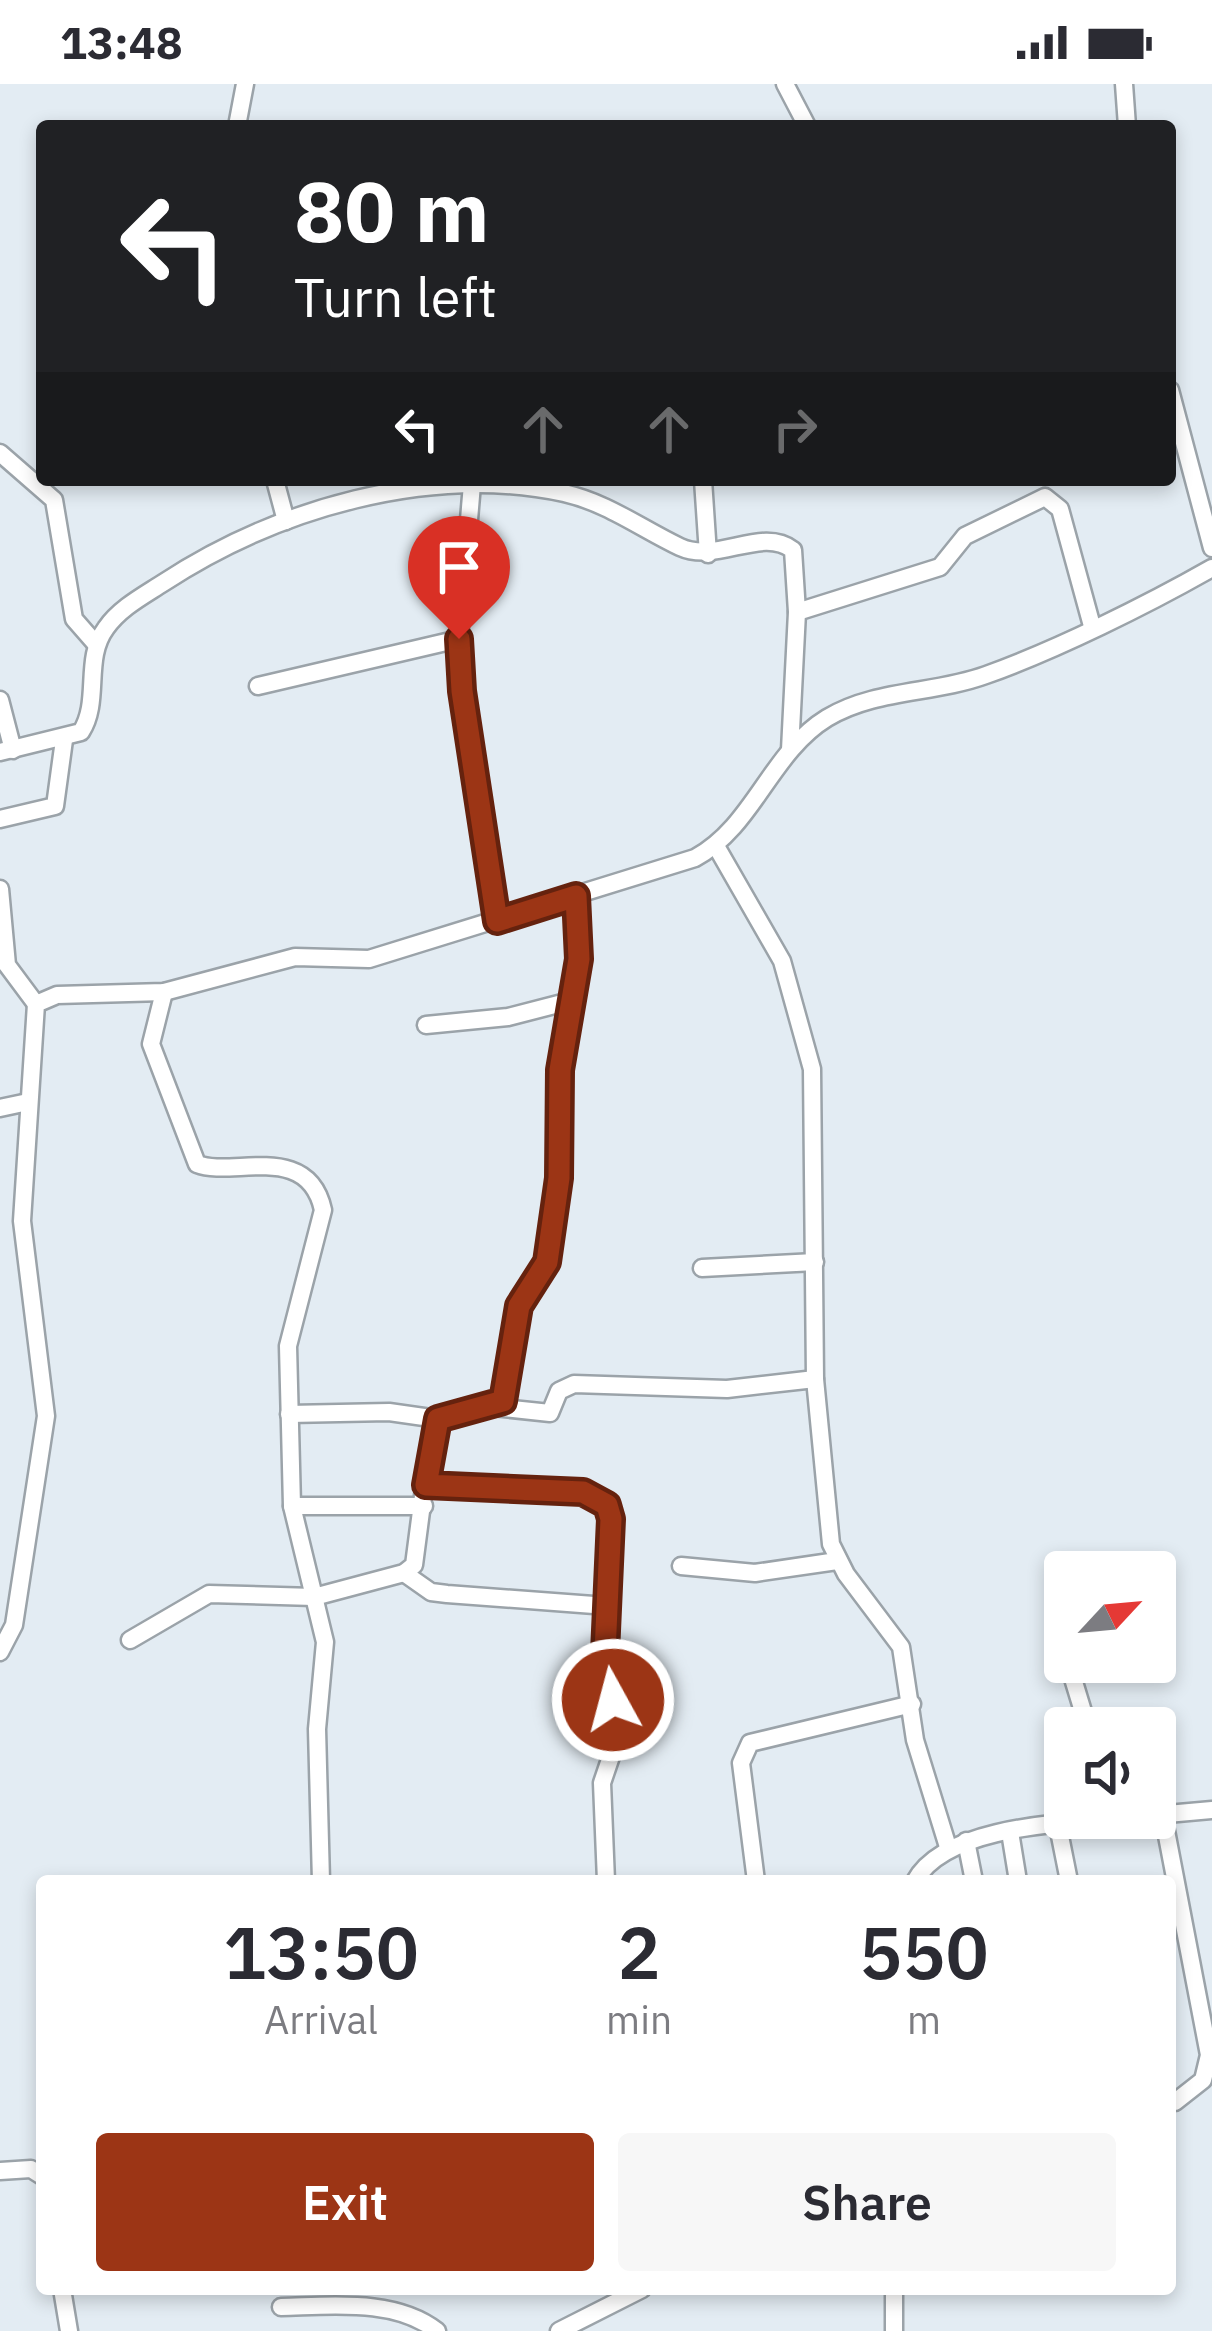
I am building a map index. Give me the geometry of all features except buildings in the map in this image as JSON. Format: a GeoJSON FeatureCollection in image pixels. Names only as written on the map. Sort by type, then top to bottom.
{"type":"FeatureCollection","features":[{"type":"Feature","properties":{"kind":"street"},"geometry":{"type":"LineString","coordinates":[[238,120],[245,84]]}},
{"type":"Feature","properties":{"kind":"street"},"geometry":{"type":"LineString","coordinates":[[785,84],[804,120]]}},
{"type":"Feature","properties":{"kind":"street"},"geometry":{"type":"LineString","coordinates":[[1124,84],[1127,120]]}},
{"type":"Feature","properties":{"kind":"street"},"geometry":{"type":"LineString","coordinates":[[1176,413],[1212,548]]}},
{"type":"Feature","properties":{"kind":"street"},"geometry":{"type":"LineString","coordinates":[[0,453],[36,484]]}},
{"type":"Feature","properties":{"kind":"street"},"geometry":{"type":"LineString","coordinates":[[38,486],[54,500],[74,619],[95,643]]}},
{"type":"Feature","properties":{"kind":"street"},"geometry":{"type":"LineString","coordinates":[[277,486],[286,521]]}},
{"type":"Feature","properties":{"kind":"street"},"geometry":{"type":"LineString","coordinates":[[0,700],[6,751],[81,732],[88,720],[95,643],[124,609],[189,566],[286,521],[429,486]]}},
{"type":"Feature","properties":{"kind":"street"},"geometry":{"type":"LineString","coordinates":[[483,486],[459,639],[462,691],[497,921]]}},
{"type":"Feature","properties":{"kind":"street"},"geometry":{"type":"LineString","coordinates":[[704,486],[708,554]]}},
{"type":"Feature","properties":{"kind":"street"},"geometry":{"type":"LineString","coordinates":[[567,487],[677,545],[708,554],[782,542],[793,550],[797,612],[790,750]]}},
{"type":"Feature","properties":{"kind":"street"},"geometry":{"type":"LineString","coordinates":[[797,612],[940,567],[965,536],[1045,497],[1060,509],[1092,626]]}},
{"type":"Feature","properties":{"kind":"street"},"geometry":{"type":"LineString","coordinates":[[36,1004],[57,994],[164,992],[296,957],[369,959],[576,896],[716,847],[790,750],[848,707],[986,676],[1212,568]]}},
{"type":"Feature","properties":{"kind":"street"},"geometry":{"type":"LineString","coordinates":[[258,686],[459,639]]}},
{"type":"Feature","properties":{"kind":"street"},"geometry":{"type":"LineString","coordinates":[[0,819],[55,806],[64,740]]}},
{"type":"Feature","properties":{"kind":"street"},"geometry":{"type":"LineString","coordinates":[[716,847],[782,961],[812,1069],[814,1379],[827,1525],[837,1561],[894,1632],[916,1740],[971,1875]]}},
{"type":"Feature","properties":{"kind":"street"},"geometry":{"type":"LineString","coordinates":[[0,889],[7,964],[36,1004],[23,1246],[46,1416],[14,1625],[0,1652]]}},
{"type":"Feature","properties":{"kind":"street"},"geometry":{"type":"LineString","coordinates":[[493,1407],[508,1390],[519,1306],[547,1262],[561,1162],[560,1070],[579,959],[576,896]]}},
{"type":"Feature","properties":{"kind":"street"},"geometry":{"type":"LineString","coordinates":[[164,992],[151,1044],[197,1163],[258,1163],[303,1178],[320,1194],[320,1228],[290,1325],[290,1414],[292,1506],[326,1670],[317,1730],[321,1875]]}},
{"type":"Feature","properties":{"kind":"street"},"geometry":{"type":"LineString","coordinates":[[426,1025],[508,1017],[574,1000]]}},
{"type":"Feature","properties":{"kind":"street"},"geometry":{"type":"LineString","coordinates":[[0,1108],[28,1102]]}},
{"type":"Feature","properties":{"kind":"street"},"geometry":{"type":"LineString","coordinates":[[701,1268],[815,1262]]}},
{"type":"Feature","properties":{"kind":"street"},"geometry":{"type":"LineString","coordinates":[[290,1414],[389,1412],[438,1419],[493,1407],[550,1413],[559,1391],[574,1384],[727,1389],[814,1379]]}},
{"type":"Feature","properties":{"kind":"street"},"geometry":{"type":"LineString","coordinates":[[130,1640],[209,1594],[314,1597],[404,1573],[420,1553],[438,1419]]}},
{"type":"Feature","properties":{"kind":"street"},"geometry":{"type":"LineString","coordinates":[[426,1485],[598,1496],[611,1519],[607,1670],[620,1730],[602,1783],[606,1875]]}},
{"type":"Feature","properties":{"kind":"street"},"geometry":{"type":"LineString","coordinates":[[292,1506],[424,1506]]}},
{"type":"Feature","properties":{"kind":"street"},"geometry":{"type":"LineString","coordinates":[[681,1566],[755,1574],[837,1561]]}},
{"type":"Feature","properties":{"kind":"street"},"geometry":{"type":"LineString","coordinates":[[404,1573],[431,1592],[607,1606]]}},
{"type":"Feature","properties":{"kind":"street"},"geometry":{"type":"LineString","coordinates":[[754,1875],[741,1763],[749,1742],[912,1704]]}},
{"type":"Feature","properties":{"kind":"street"},"geometry":{"type":"LineString","coordinates":[[1176,1813],[1212,1810]]}},
{"type":"Feature","properties":{"kind":"street"},"geometry":{"type":"LineString","coordinates":[[918,1875],[926,1861],[957,1844],[1044,1828]]}},
{"type":"Feature","properties":{"kind":"street"},"geometry":{"type":"LineString","coordinates":[[1010,1832],[1017,1875]]}},
{"type":"Feature","properties":{"kind":"street"},"geometry":{"type":"LineString","coordinates":[[1061,1839],[1068,1875]]}},
{"type":"Feature","properties":{"kind":"street"},"geometry":{"type":"LineString","coordinates":[[1164,1839],[1172,1875]]}},
{"type":"Feature","properties":{"kind":"street"},"geometry":{"type":"LineString","coordinates":[[1176,1897],[1209,2055],[1203,2080],[1176,2101]]}},
{"type":"Feature","properties":{"kind":"street"},"geometry":{"type":"LineString","coordinates":[[0,2171],[36,2172]]}},
{"type":"Feature","properties":{"kind":"street"},"geometry":{"type":"LineString","coordinates":[[63,2295],[69,2331]]}},
{"type":"Feature","properties":{"kind":"street"},"geometry":{"type":"LineString","coordinates":[[560,2331],[630,2295]]}},
{"type":"Feature","properties":{"kind":"street"},"geometry":{"type":"LineString","coordinates":[[894,2295],[894,2331]]}},
{"type":"Feature","properties":{"kind":"street"},"geometry":{"type":"LineString","coordinates":[[281,2307],[371,2308],[415,2318],[437,2331]]}},
{"type":"Feature","properties":{"kind":"route"},"geometry":{"type":"LineString","coordinates":[[459,639],[462,691],[497,921],[576,896],[579,959],[560,1070],[561,1162],[547,1262],[519,1306],[503,1401],[493,1407],[446,1413],[438,1419],[432,1427],[426,1485],[583,1492],[598,1496],[607,1505],[611,1519],[605,1653],[613,1700]]}}]}
